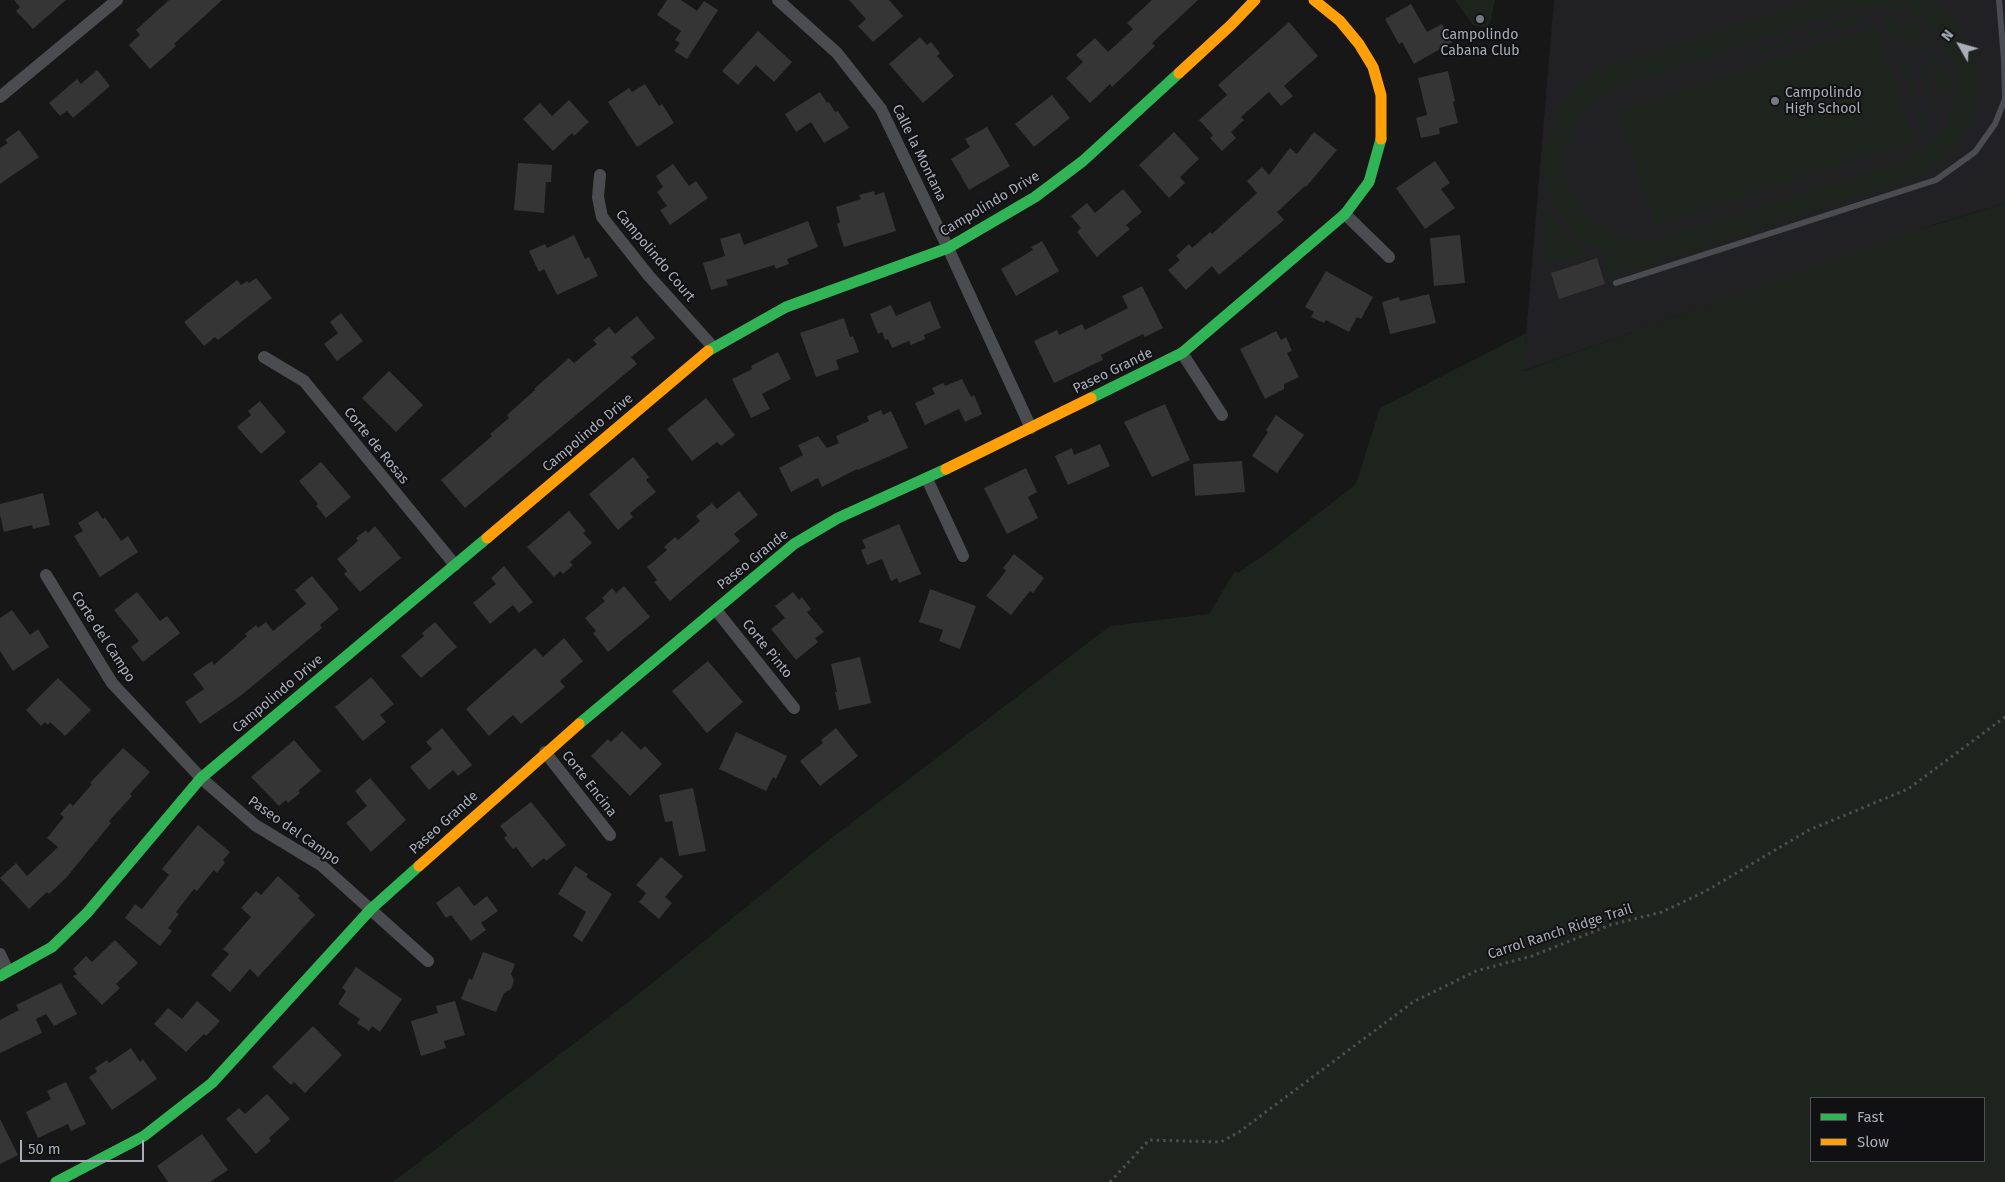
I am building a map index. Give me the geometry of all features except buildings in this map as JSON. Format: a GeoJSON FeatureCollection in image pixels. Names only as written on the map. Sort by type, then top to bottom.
{"type":"FeatureCollection","features":[{"type":"Feature","properties":{"kind":"street"},"geometry":{"type":"LineString","coordinates":[[0,97],[117,0]]}},
{"type":"Feature","properties":{"kind":"street","name":"Calle la Montana"},"geometry":{"type":"LineString","coordinates":[[778,0],[837,53],[880,109],[948,248],[1031,428]]}},
{"type":"Feature","properties":{"kind":"street","name":"Campolindo Drive"},"geometry":{"type":"LineString","coordinates":[[4,974],[52,947],[86,913],[201,778],[713,347],[786,308],[948,248],[1035,197],[1083,161],[1255,0]]}},
{"type":"Feature","properties":{"kind":"street","name":"Paseo Grande"},"geometry":{"type":"LineString","coordinates":[[56,1182],[144,1136],[212,1083],[371,909],[545,752],[794,544],[838,518],[927,479],[1182,353],[1345,214],[1369,182],[1382,137],[1381,95],[1373,67],[1359,44],[1340,21],[1314,0]]}},
{"type":"Feature","properties":{"kind":"street","name":"Campolindo Court"},"geometry":{"type":"LineString","coordinates":[[600,175],[598,197],[602,217],[650,276],[713,347]]}},
{"type":"Feature","properties":{"kind":"street"},"geometry":{"type":"LineString","coordinates":[[1345,214],[1389,257]]}},
{"type":"Feature","properties":{"kind":"street"},"geometry":{"type":"LineString","coordinates":[[1182,353],[1222,415]]}},
{"type":"Feature","properties":{"kind":"street","name":"Corte de Rosas"},"geometry":{"type":"LineString","coordinates":[[264,357],[304,381],[455,565]]}},
{"type":"Feature","properties":{"kind":"street"},"geometry":{"type":"LineString","coordinates":[[927,479],[963,556]]}},
{"type":"Feature","properties":{"kind":"street","name":"Corte del Campo"},"geometry":{"type":"LineString","coordinates":[[46,575],[112,683],[201,778]]}},
{"type":"Feature","properties":{"kind":"street","name":"Corte Pinto"},"geometry":{"type":"LineString","coordinates":[[716,610],[794,708]]}},
{"type":"Feature","properties":{"kind":"street","name":"Corte Encina"},"geometry":{"type":"LineString","coordinates":[[545,752],[610,835]]}},
{"type":"Feature","properties":{"kind":"street","name":"Paseo del Campo"},"geometry":{"type":"LineString","coordinates":[[201,778],[255,825],[321,865],[428,961]]}},
{"type":"Feature","properties":{"kind":"street"},"geometry":{"type":"LineString","coordinates":[[0,954],[4,974]]}},
{"type":"Feature","properties":{"kind":"lane"},"geometry":{"type":"LineString","coordinates":[[1616,283],[1936,180],[1975,152],[1995,124],[2005,99],[1999,0]]}},
{"type":"Feature","properties":{"kind":"path","name":"Carrol Ranch Ridge Trail"},"geometry":{"type":"LineString","coordinates":[[1110,1182],[1149,1140],[1222,1142],[1239,1132],[1413,1002],[1476,971],[1532,956],[1610,925],[1662,912],[1706,891],[1809,830],[1908,789],[2005,717]]}},
{"type":"Feature","properties":{"kind":"shaded area","name":"Campolindo Cabana Club"},"geometry":{"type":"Polygon","coordinates":[[[1455,0],[1495,0],[1490,24],[1485,28],[1473,25],[1455,0]]]}},
{"type":"Feature","properties":{"kind":"shaded area","name":"Campolindo High School"},"geometry":{"type":"Polygon","coordinates":[[[1554,0],[2005,0],[2005,203],[1933,225],[1523,371],[1554,0]]]}},
{"type":"Feature","properties":{"kind":"shaded area"},"geometry":{"type":"Polygon","coordinates":[[[1814,0],[1930,0],[1944,10],[1966,38],[1976,71],[1977,89],[1970,123],[1962,138],[1951,152],[1924,174],[1908,181],[1608,278],[1602,258],[1609,255],[1585,243],[1573,232],[1554,207],[1545,177],[1545,146],[1549,130],[1563,102],[1585,80],[1613,65],[1814,0]],[[1879,6],[1852,10],[1620,86],[1598,97],[1588,105],[1574,125],[1566,149],[1565,161],[1569,186],[1580,208],[1597,226],[1619,237],[1632,240],[1657,240],[1901,161],[1925,148],[1944,127],[1954,102],[1955,74],[1952,61],[1939,36],[1919,18],[1906,11],[1879,6]]]}},
{"type":"Feature","properties":{"kind":"shaded area"},"geometry":{"type":"Polygon","coordinates":[[[1892,14],[1898,35],[1895,36],[1927,131],[1924,132],[1892,37],[1890,38],[1883,17],[1892,14]]]}},
{"type":"Feature","properties":{"kind":"shaded area"},"geometry":{"type":"Polygon","coordinates":[[[1859,15],[1861,23],[1841,29],[1840,27],[1745,58],[1744,55],[1839,24],[1839,21],[1859,15]]]}},
{"type":"Feature","properties":{"kind":"shaded area"},"geometry":{"type":"Polygon","coordinates":[[[1915,21],[1922,40],[1915,43],[1942,125],[1939,126],[1912,44],[1906,46],[1899,27],[1915,21]]]}},
{"type":"Feature","properties":{"kind":"shaded area"},"geometry":{"type":"Polygon","coordinates":[[[1926,25],[1941,73],[1948,71],[1954,91],[1939,96],[1932,76],[1938,74],[1923,27],[1926,25]]]}},
{"type":"Feature","properties":{"kind":"shaded area"},"geometry":{"type":"Polygon","coordinates":[[[1876,27],[1914,142],[1655,226],[1618,111],[1876,27]]]}},
{"type":"Feature","properties":{"kind":"shaded area"},"geometry":{"type":"Polygon","coordinates":[[[2005,203],[2005,1182],[393,1182],[640,993],[829,840],[1110,626],[1209,614],[1235,571],[1238,573],[1274,548],[1356,484],[1380,408],[1526,333],[1524,371],[1902,235],[2005,203]]]}},
{"type":"Feature","properties":{"kind":"shaded area"},"geometry":{"type":"Polygon","coordinates":[[[1548,210],[1551,216],[1586,252],[1568,261],[1547,263],[1545,219],[1542,213],[1548,210]]]}},
{"type":"Feature","properties":{"kind":"traffic: fast"},"geometry":{"type":"LineString","coordinates":[[708,351],[786,307],[948,248],[1035,197],[1083,161],[1179,73]]}},
{"type":"Feature","properties":{"kind":"traffic: fast"},"geometry":{"type":"LineString","coordinates":[[1091,398],[1182,353],[1345,214],[1369,182],[1381,139]]}},
{"type":"Feature","properties":{"kind":"traffic: fast"},"geometry":{"type":"LineString","coordinates":[[579,724],[794,544],[838,518],[946,469]]}},
{"type":"Feature","properties":{"kind":"traffic: fast"},"geometry":{"type":"LineString","coordinates":[[0,976],[52,947],[87,913],[201,778],[487,538]]}},
{"type":"Feature","properties":{"kind":"traffic: fast"},"geometry":{"type":"LineString","coordinates":[[56,1182],[144,1136],[212,1083],[371,909],[419,866]]}},
{"type":"Feature","properties":{"kind":"traffic: slow"},"geometry":{"type":"LineString","coordinates":[[1179,73],[1255,0]]}},
{"type":"Feature","properties":{"kind":"traffic: slow"},"geometry":{"type":"LineString","coordinates":[[1314,0],[1340,21],[1359,44],[1373,67],[1381,95],[1381,139]]}},
{"type":"Feature","properties":{"kind":"traffic: slow"},"geometry":{"type":"LineString","coordinates":[[487,538],[708,351]]}},
{"type":"Feature","properties":{"kind":"traffic: slow"},"geometry":{"type":"LineString","coordinates":[[946,469],[1091,398]]}},
{"type":"Feature","properties":{"kind":"traffic: slow"},"geometry":{"type":"LineString","coordinates":[[419,866],[579,724]]}},
{"type":"Feature","properties":{"kind":"place","name":"Campolindo Cabana Club"},"geometry":{"type":"Point","coordinates":[1480,19]}},
{"type":"Feature","properties":{"kind":"place","name":"Campolindo High School"},"geometry":{"type":"Point","coordinates":[1775,101]}}]}
